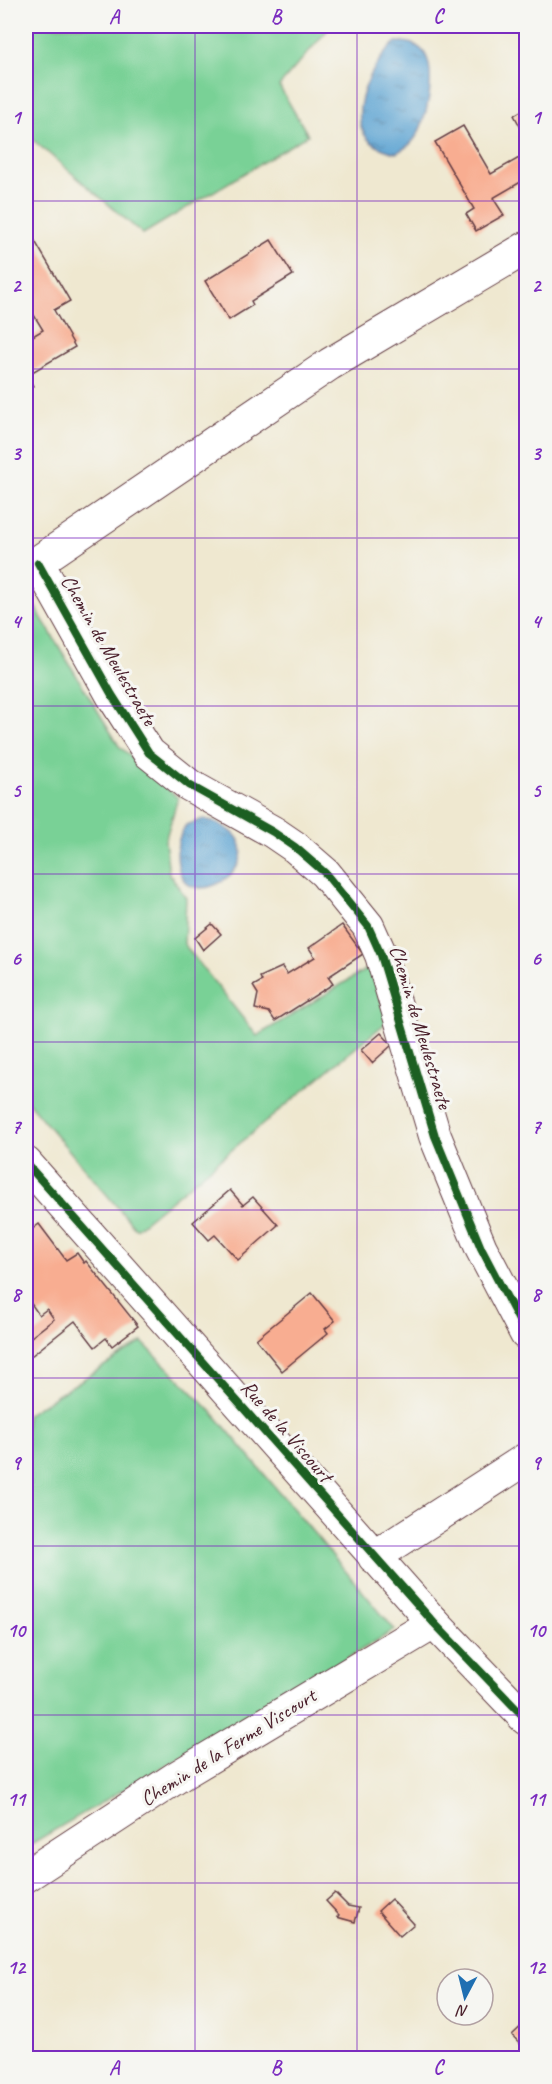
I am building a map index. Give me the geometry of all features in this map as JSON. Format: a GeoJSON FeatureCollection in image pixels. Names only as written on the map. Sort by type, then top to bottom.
{"type":"FeatureCollection","features":[{"type":"Feature","properties":{"kind":"street","name":"Chemin de Meulestraete"},"geometry":{"type":"LineString","coordinates":[[526,248],[330,364],[32,566],[149,753],[189,785],[296,847],[325,873],[368,926],[381,955],[435,1136],[481,1248],[526,1334]]}},
{"type":"Feature","properties":{"kind":"street","name":"Rue de la Viscourt"},"geometry":{"type":"LineString","coordinates":[[26,1163],[434,1623],[526,1719]]}},
{"type":"Feature","properties":{"kind":"street"},"geometry":{"type":"LineString","coordinates":[[375,1557],[526,1459]]}},
{"type":"Feature","properties":{"kind":"street","name":"Chemin de la Ferme Viscourt"},"geometry":{"type":"LineString","coordinates":[[26,1876],[180,1775],[434,1623]]}},
{"type":"Feature","properties":{"kind":"green space"},"geometry":{"type":"Polygon","coordinates":[[[26,26],[331,26],[279,86],[308,135],[143,234],[26,134],[26,26]]]}},
{"type":"Feature","properties":{"kind":"green space"},"geometry":{"type":"Polygon","coordinates":[[[29,597],[119,746],[178,798],[165,841],[169,873],[186,898],[184,944],[257,1036],[370,967],[388,1021],[136,1229],[26,1100],[26,599],[29,597]]]}},
{"type":"Feature","properties":{"kind":"green space"},"geometry":{"type":"Polygon","coordinates":[[[142,1342],[213,1413],[395,1630],[26,1847],[26,1415],[142,1342]]]}},
{"type":"Feature","properties":{"kind":"water"},"geometry":{"type":"Polygon","coordinates":[[[396,42],[416,45],[422,50],[430,69],[430,82],[422,124],[412,142],[396,153],[377,146],[367,138],[361,127],[360,115],[365,87],[379,61],[396,42]]]}},
{"type":"Feature","properties":{"kind":"water"},"geometry":{"type":"Polygon","coordinates":[[[204,819],[230,831],[241,846],[240,861],[230,875],[215,885],[200,888],[186,882],[178,865],[177,849],[186,825],[204,819]]]}},
{"type":"Feature","properties":{"kind":"building"},"geometry":{"type":"Polygon","coordinates":[[[526,108],[526,137],[514,115],[526,108]]]}},
{"type":"Feature","properties":{"kind":"building"},"geometry":{"type":"Polygon","coordinates":[[[463,126],[491,174],[526,154],[526,179],[493,198],[504,215],[476,231],[466,214],[474,209],[435,142],[463,126]]]}},
{"type":"Feature","properties":{"kind":"building"},"geometry":{"type":"Polygon","coordinates":[[[26,215],[33,229],[29,231],[70,301],[54,310],[75,347],[27,375],[33,386],[26,390],[26,340],[43,330],[26,302],[26,215]]]}},
{"type":"Feature","properties":{"kind":"building"},"geometry":{"type":"Polygon","coordinates":[[[271,240],[293,275],[251,301],[253,305],[229,320],[205,281],[271,240]]]}},
{"type":"Feature","properties":{"kind":"building"},"geometry":{"type":"Polygon","coordinates":[[[212,924],[221,934],[203,950],[195,938],[212,924]]]}},
{"type":"Feature","properties":{"kind":"building"},"geometry":{"type":"Polygon","coordinates":[[[342,925],[363,954],[328,977],[333,984],[275,1021],[269,1012],[255,1009],[258,994],[253,986],[262,981],[260,977],[282,967],[287,974],[315,957],[309,948],[342,925]]]}},
{"type":"Feature","properties":{"kind":"building"},"geometry":{"type":"Polygon","coordinates":[[[381,1033],[392,1045],[372,1063],[361,1050],[381,1033]]]}},
{"type":"Feature","properties":{"kind":"building"},"geometry":{"type":"Polygon","coordinates":[[[230,1190],[243,1205],[253,1197],[278,1225],[238,1260],[215,1235],[209,1240],[193,1222],[230,1190]]]}},
{"type":"Feature","properties":{"kind":"building"},"geometry":{"type":"Polygon","coordinates":[[[39,1224],[66,1260],[77,1253],[84,1263],[86,1261],[138,1326],[112,1346],[106,1338],[95,1347],[75,1321],[26,1360],[26,1341],[54,1319],[47,1309],[39,1315],[30,1302],[26,1305],[26,1289],[30,1286],[26,1279],[26,1234],[39,1224]]]}},
{"type":"Feature","properties":{"kind":"building"},"geometry":{"type":"Polygon","coordinates":[[[312,1293],[335,1321],[325,1329],[328,1333],[282,1371],[256,1339],[312,1293]]]}},
{"type":"Feature","properties":{"kind":"building"},"geometry":{"type":"Polygon","coordinates":[[[335,1893],[348,1906],[359,1908],[355,1922],[337,1917],[339,1915],[326,1901],[335,1893]]]}},
{"type":"Feature","properties":{"kind":"building"},"geometry":{"type":"Polygon","coordinates":[[[391,1899],[414,1924],[400,1936],[378,1911],[391,1899]]]}},
{"type":"Feature","properties":{"kind":"building"},"geometry":{"type":"Polygon","coordinates":[[[526,2022],[526,2050],[512,2035],[526,2022]]]}},
{"type":"Feature","properties":{"kind":"cycle path"},"geometry":{"type":"LineString","coordinates":[[38,563],[112,695],[149,753],[189,785],[273,832],[295,847],[325,873],[368,926],[381,955],[435,1136],[481,1248],[526,1334]]}},
{"type":"Feature","properties":{"kind":"cycle path"},"geometry":{"type":"LineString","coordinates":[[26,1163],[434,1623],[526,1719]]}}]}
